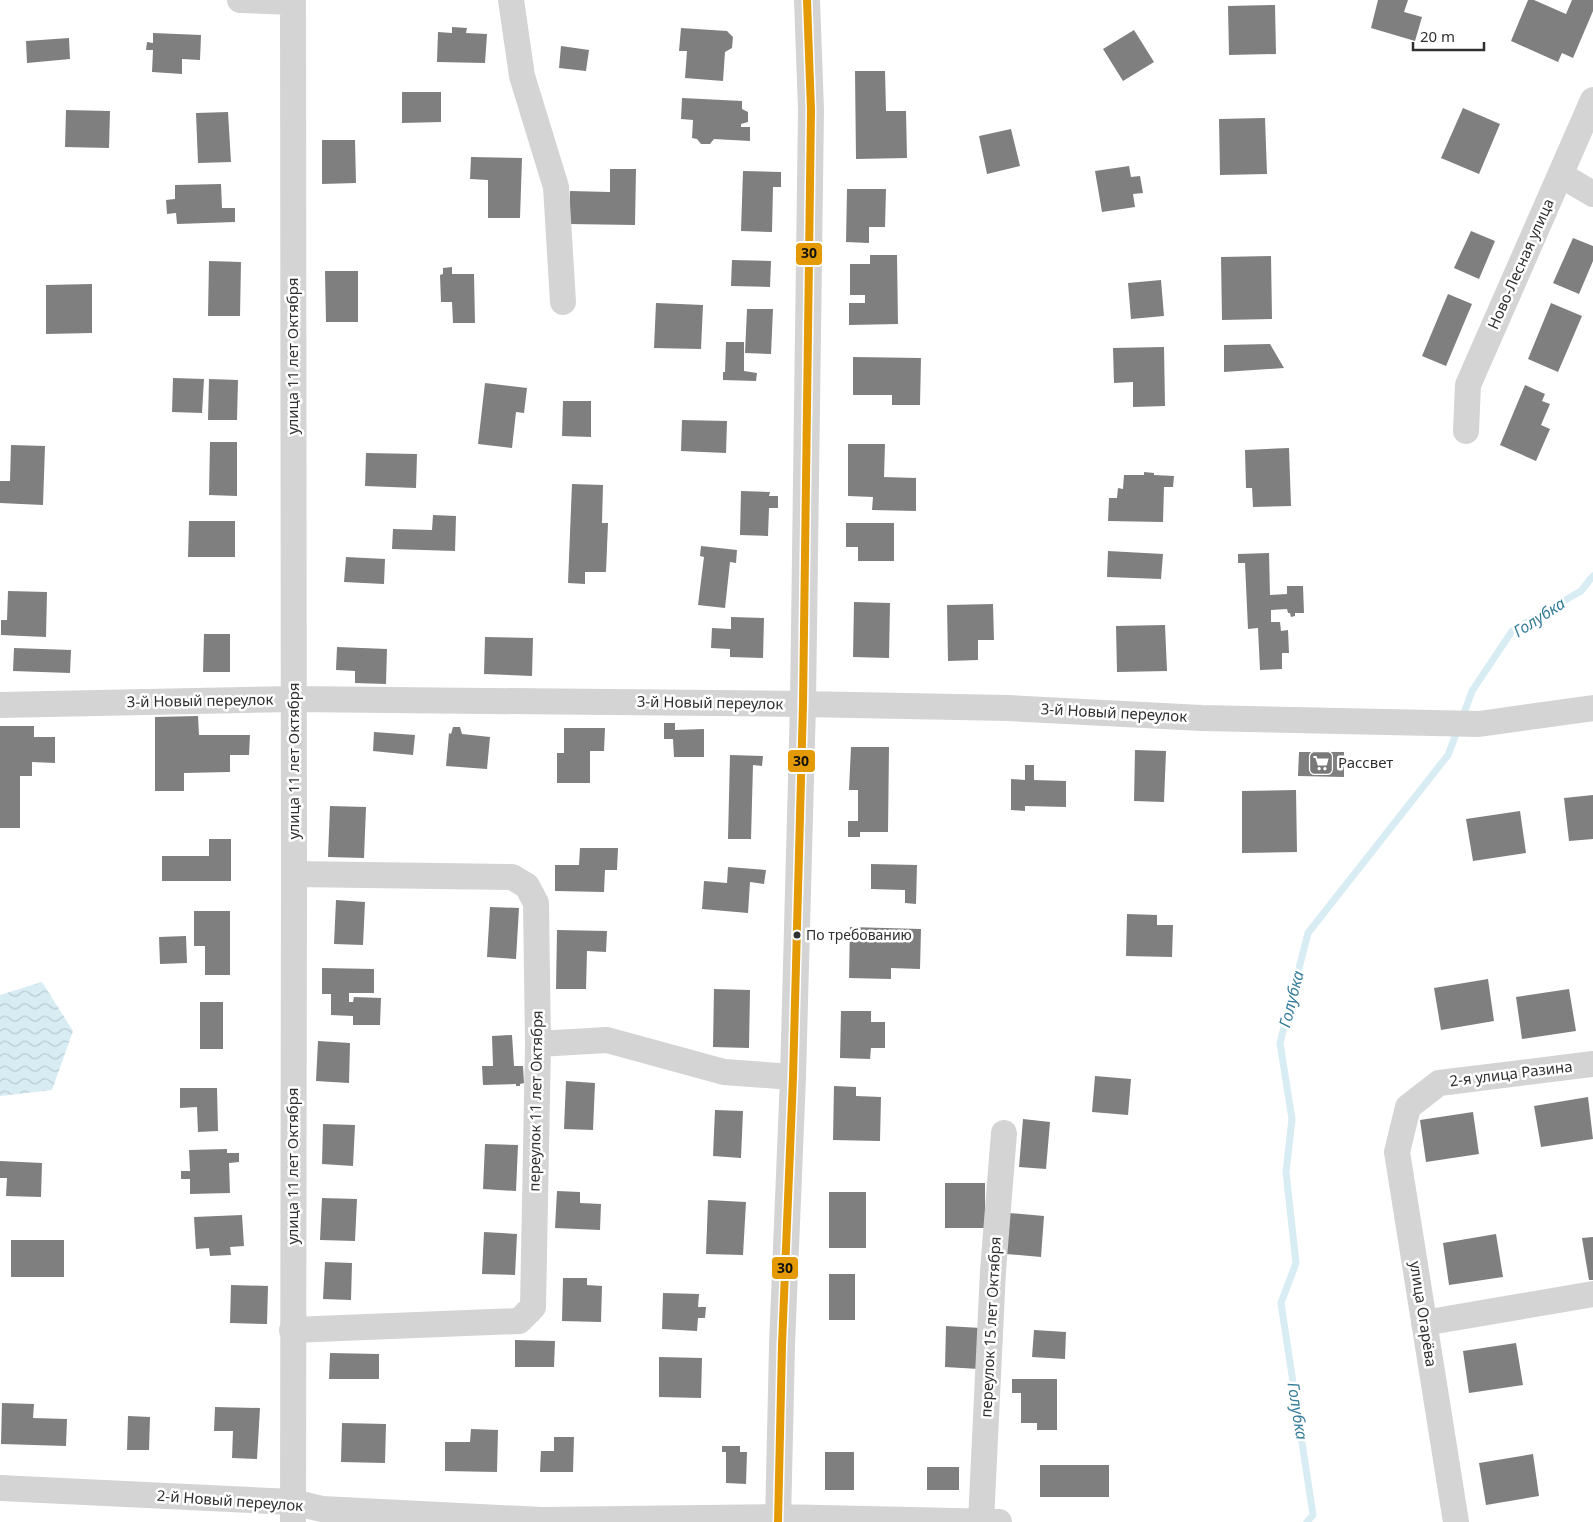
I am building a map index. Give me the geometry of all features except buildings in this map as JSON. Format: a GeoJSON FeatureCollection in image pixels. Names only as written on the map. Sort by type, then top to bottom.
{"type":"FeatureCollection","features":[{"type":"Feature","properties":{"kind":"street"},"geometry":{"type":"LineString","coordinates":[[240,0],[293,1]]}},
{"type":"Feature","properties":{"kind":"street"},"geometry":{"type":"LineString","coordinates":[[510,0],[522,76],[556,187],[563,302]]}},
{"type":"Feature","properties":{"kind":"street"},"geometry":{"type":"LineString","coordinates":[[778,1519],[803,704],[811,110],[807,0]]}},
{"type":"Feature","properties":{"kind":"street","name":"улица 11 лет Октября"},"geometry":{"type":"LineString","coordinates":[[292,1512],[294,874],[293,1]]}},
{"type":"Feature","properties":{"kind":"street","name":"Ново-Лесная улица"},"geometry":{"type":"LineString","coordinates":[[1466,431],[1468,385],[1593,100]]}},
{"type":"Feature","properties":{"kind":"street"},"geometry":{"type":"LineString","coordinates":[[1561,175],[1593,194]]}},
{"type":"Feature","properties":{"kind":"street","name":"3-й Новый переулок"},"geometry":{"type":"LineString","coordinates":[[0,705],[294,699],[803,704],[1008,708],[1202,718],[1479,724],[1593,708]]}},
{"type":"Feature","properties":{"kind":"street","name":"переулок 11 лет Октября"},"geometry":{"type":"LineString","coordinates":[[292,1330],[519,1321],[533,1307],[538,1044],[536,903],[527,886],[512,877],[294,874]]}},
{"type":"Feature","properties":{"kind":"street"},"geometry":{"type":"LineString","coordinates":[[538,1044],[607,1040],[724,1072],[793,1077]]}},
{"type":"Feature","properties":{"kind":"street","name":"2-я улица Разина"},"geometry":{"type":"LineString","coordinates":[[1408,1107],[1439,1083],[1593,1064]]}},
{"type":"Feature","properties":{"kind":"street","name":"улица Огарёва"},"geometry":{"type":"LineString","coordinates":[[1408,1107],[1397,1152],[1456,1522]]}},
{"type":"Feature","properties":{"kind":"street","name":"переулок 15 лет Октября"},"geometry":{"type":"LineString","coordinates":[[981,1522],[993,1271],[1004,1133]]}},
{"type":"Feature","properties":{"kind":"street"},"geometry":{"type":"LineString","coordinates":[[1424,1323],[1593,1294]]}},
{"type":"Feature","properties":{"kind":"street","name":"2-й Новый переулок"},"geometry":{"type":"LineString","coordinates":[[0,1488],[292,1512],[322,1509],[542,1520],[778,1519],[999,1522]]}},
{"type":"Feature","properties":{"kind":"water"},"geometry":{"type":"Polygon","coordinates":[[[42,982],[73,1031],[52,1090],[0,1096],[0,995],[42,982]]]}},
{"type":"Feature","properties":{"kind":"waterway","name":"Голубка"},"geometry":{"type":"LineString","coordinates":[[1462,719],[1472,691],[1512,631],[1581,591],[1593,576]]}},
{"type":"Feature","properties":{"kind":"waterway","name":"Голубка"},"geometry":{"type":"LineString","coordinates":[[1307,1522],[1313,1515],[1281,1303],[1296,1263],[1286,1172],[1292,1119],[1280,1043],[1308,933],[1448,755],[1458,729]]}},
{"type":"Feature","properties":{"kind":"transit line","name":"30"},"geometry":{"type":"LineString","coordinates":[[778,1522],[803,704],[811,110],[807,0]]}},
{"type":"Feature","properties":{"kind":"place","name":"Рассвет"},"geometry":{"type":"Point","coordinates":[1321,763]}},
{"type":"Feature","properties":{"kind":"place","name":"По требованию"},"geometry":{"type":"Point","coordinates":[797,935]}}]}
